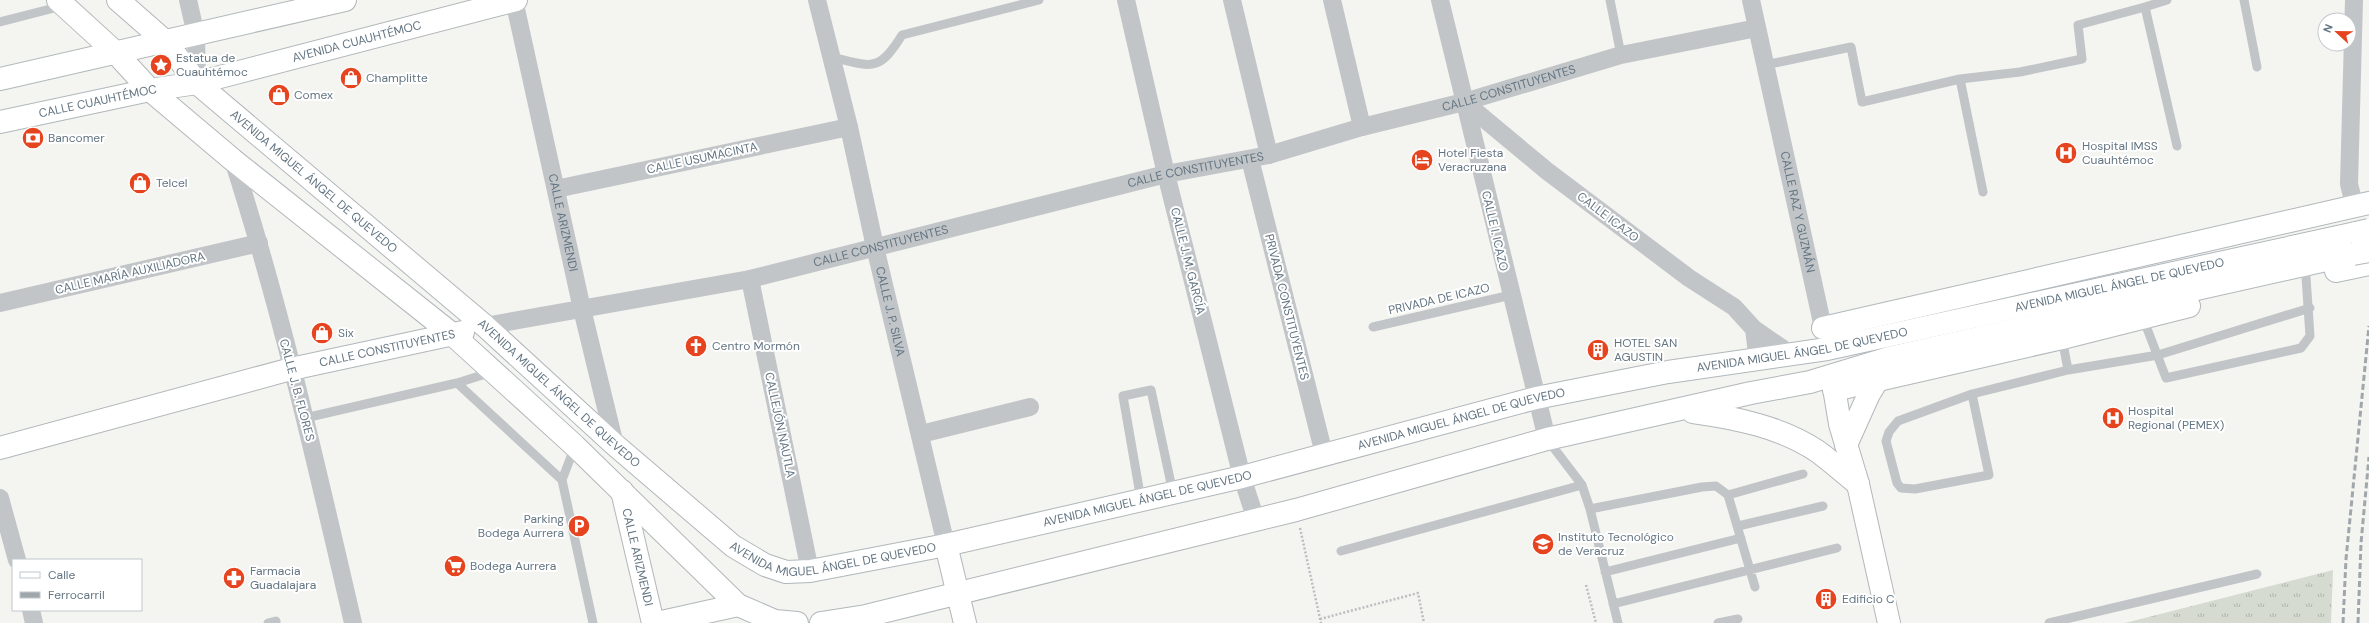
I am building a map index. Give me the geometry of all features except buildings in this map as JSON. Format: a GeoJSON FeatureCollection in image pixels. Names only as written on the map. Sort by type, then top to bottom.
{"type":"FeatureCollection","features":[{"type":"Feature","properties":{"kind":"main road","name":"AVENIDA MIGUEL ÁNGEL DE QUEVEDO"},"geometry":{"type":"LineString","coordinates":[[118,0],[166,42],[197,83],[485,326],[614,445],[733,546],[765,566],[786,572],[810,571],[946,545],[1242,478],[1324,454],[1536,398],[1668,372],[1792,355],[1825,339],[2364,250]]}},
{"type":"Feature","properties":{"kind":"main road"},"geometry":{"type":"LineString","coordinates":[[0,79],[345,0]]}},
{"type":"Feature","properties":{"kind":"main road","name":"AVENIDA CUAUHTÉMOC"},"geometry":{"type":"LineString","coordinates":[[197,83],[515,0]]}},
{"type":"Feature","properties":{"kind":"main road"},"geometry":{"type":"LineString","coordinates":[[61,3],[115,52],[150,90],[233,160],[452,334],[575,446],[738,606],[775,621],[797,623]]}},
{"type":"Feature","properties":{"kind":"main road","name":"CALLE CUAUHTÉMOC"},"geometry":{"type":"LineString","coordinates":[[0,122],[150,90],[197,83]]}},
{"type":"Feature","properties":{"kind":"main road"},"geometry":{"type":"LineString","coordinates":[[1825,339],[2362,206],[2364,250],[2306,277],[2062,338],[1879,379],[1833,382]]}},
{"type":"Feature","properties":{"kind":"main road","name":"AVENIDA MIGUEL ÁNGEL DE QUEVEDO"},"geometry":{"type":"LineString","coordinates":[[821,623],[867,619],[958,591],[1296,510],[1547,439],[1751,393],[1810,382],[1833,382],[1890,358],[2364,250]]}},
{"type":"Feature","properties":{"kind":"main road","name":"CALLE CONSTITUYENTES"},"geometry":{"type":"LineString","coordinates":[[0,448],[291,369],[485,326]]}},
{"type":"Feature","properties":{"kind":"main road","name":"CALLE RAZ Y GUZMÁN"},"geometry":{"type":"LineString","coordinates":[[1825,339],[1840,424],[1858,484],[1890,623]]}},
{"type":"Feature","properties":{"kind":"main road","name":"CALLE RAZ Y GUZMÁN"},"geometry":{"type":"LineString","coordinates":[[1792,355],[1840,424]]}},
{"type":"Feature","properties":{"kind":"main road"},"geometry":{"type":"LineString","coordinates":[[1846,445],[1869,394],[1890,358]]}},
{"type":"Feature","properties":{"kind":"main road"},"geometry":{"type":"LineString","coordinates":[[1710,403],[1748,380],[1758,360]]}},
{"type":"Feature","properties":{"kind":"main road"},"geometry":{"type":"LineString","coordinates":[[1678,410],[1736,418],[1782,434],[1817,451],[1858,484]]}},
{"type":"Feature","properties":{"kind":"main road","name":"CALLE ARIZMENDI"},"geometry":{"type":"LineString","coordinates":[[622,491],[653,623]]}},
{"type":"Feature","properties":{"kind":"main road","name":"CALLE J. P. SILVA"},"geometry":{"type":"LineString","coordinates":[[946,545],[965,623]]}},
{"type":"Feature","properties":{"kind":"main road"},"geometry":{"type":"LineString","coordinates":[[657,623],[738,606]]}},
{"type":"Feature","properties":{"kind":"street"},"geometry":{"type":"LineString","coordinates":[[188,0],[196,35],[197,83]]}},
{"type":"Feature","properties":{"kind":"street","name":"CALLE ARIZMENDI"},"geometry":{"type":"LineString","coordinates":[[515,0],[582,309],[614,445]]}},
{"type":"Feature","properties":{"kind":"street","name":"CALLE J. P. SILVA"},"geometry":{"type":"LineString","coordinates":[[817,0],[849,127],[874,247],[921,434],[946,545]]}},
{"type":"Feature","properties":{"kind":"street","name":"CALLE J. M. GARCÍA"},"geometry":{"type":"LineString","coordinates":[[1126,0],[1166,174],[1242,478],[1256,520]]}},
{"type":"Feature","properties":{"kind":"street"},"geometry":{"type":"LineString","coordinates":[[1232,0],[1269,155]]}},
{"type":"Feature","properties":{"kind":"street"},"geometry":{"type":"LineString","coordinates":[[1332,0],[1362,127]]}},
{"type":"Feature","properties":{"kind":"street","name":"CALLE I. ICAZO"},"geometry":{"type":"LineString","coordinates":[[1440,0],[1547,439]]}},
{"type":"Feature","properties":{"kind":"street","name":"CALLE RAZ Y GUZMÁN"},"geometry":{"type":"LineString","coordinates":[[1751,0],[1825,339]]}},
{"type":"Feature","properties":{"kind":"street"},"geometry":{"type":"LineString","coordinates":[[2354,0],[2349,184],[2362,206]]}},
{"type":"Feature","properties":{"kind":"street","name":"CALLE CONSTITUYENTES"},"geometry":{"type":"LineString","coordinates":[[485,326],[750,279],[1166,174],[1269,155],[1362,127],[1464,102],[1621,55],[1757,28]]}},
{"type":"Feature","properties":{"kind":"street","name":"CALLE ICAZO"},"geometry":{"type":"LineString","coordinates":[[1464,102],[1547,171],[1689,278],[1734,307],[1754,329],[1792,355]]}},
{"type":"Feature","properties":{"kind":"street","name":"CALLE USUMACINTA"},"geometry":{"type":"LineString","coordinates":[[556,188],[849,127]]}},
{"type":"Feature","properties":{"kind":"street","name":"PRIVADA CONSTITUYENTES"},"geometry":{"type":"LineString","coordinates":[[1250,159],[1324,454]]}},
{"type":"Feature","properties":{"kind":"street","name":"CALLE J. B. FLORES"},"geometry":{"type":"LineString","coordinates":[[233,160],[260,243],[291,369],[305,418],[353,623]]}},
{"type":"Feature","properties":{"kind":"street","name":"CALLE MARÍA AUXILIADORA"},"geometry":{"type":"LineString","coordinates":[[0,303],[260,243]]}},
{"type":"Feature","properties":{"kind":"street","name":"CALLEJÓN NAUTLA"},"geometry":{"type":"LineString","coordinates":[[750,279],[810,571]]}},
{"type":"Feature","properties":{"kind":"street"},"geometry":{"type":"LineString","coordinates":[[1754,329],[1758,360]]}},
{"type":"Feature","properties":{"kind":"street"},"geometry":{"type":"LineString","coordinates":[[921,434],[1030,407]]}},
{"type":"Feature","properties":{"kind":"street"},"geometry":{"type":"LineString","coordinates":[[0,498],[6,540],[16,559]]}},
{"type":"Feature","properties":{"kind":"street"},"geometry":{"type":"LineString","coordinates":[[31,611],[34,623]]}},
{"type":"Feature","properties":{"kind":"lane"},"geometry":{"type":"LineString","coordinates":[[831,57],[870,66],[881,62],[891,53],[902,35],[1039,0]]}},
{"type":"Feature","properties":{"kind":"lane"},"geometry":{"type":"LineString","coordinates":[[1610,0],[1621,55]]}},
{"type":"Feature","properties":{"kind":"lane"},"geometry":{"type":"LineString","coordinates":[[1765,65],[1850,47],[1862,102],[1960,79],[2020,72],[2082,59],[2078,26],[2167,0]]}},
{"type":"Feature","properties":{"kind":"lane"},"geometry":{"type":"LineString","coordinates":[[2244,0],[2257,67]]}},
{"type":"Feature","properties":{"kind":"lane"},"geometry":{"type":"LineString","coordinates":[[0,22],[61,3]]}},
{"type":"Feature","properties":{"kind":"lane"},"geometry":{"type":"LineString","coordinates":[[2145,7],[2177,146]]}},
{"type":"Feature","properties":{"kind":"lane"},"geometry":{"type":"LineString","coordinates":[[1960,79],[1983,192]]}},
{"type":"Feature","properties":{"kind":"lane"},"geometry":{"type":"LineString","coordinates":[[2143,318],[2166,378],[2300,348],[2310,336],[2310,308],[2306,277]]}},
{"type":"Feature","properties":{"kind":"lane","name":"PRIVADA DE ICAZO"},"geometry":{"type":"LineString","coordinates":[[1373,327],[1511,295]]}},
{"type":"Feature","properties":{"kind":"lane"},"geometry":{"type":"LineString","coordinates":[[1972,394],[1989,475],[1915,490],[1901,488],[1897,484],[1886,441],[1889,432],[1898,421],[1972,394],[2068,370],[2158,355],[2310,308]]}},
{"type":"Feature","properties":{"kind":"lane"},"geometry":{"type":"LineString","coordinates":[[2062,338],[2068,370]]}},
{"type":"Feature","properties":{"kind":"lane"},"geometry":{"type":"LineString","coordinates":[[305,418],[457,383],[493,371]]}},
{"type":"Feature","properties":{"kind":"lane"},"geometry":{"type":"LineString","coordinates":[[457,383],[562,480]]}},
{"type":"Feature","properties":{"kind":"lane"},"geometry":{"type":"LineString","coordinates":[[1141,500],[1123,396],[1151,390],[1173,493]]}},
{"type":"Feature","properties":{"kind":"lane"},"geometry":{"type":"LineString","coordinates":[[1547,439],[1582,485],[1590,509],[1618,623]]}},
{"type":"Feature","properties":{"kind":"lane"},"geometry":{"type":"LineString","coordinates":[[575,446],[562,480],[592,623]]}},
{"type":"Feature","properties":{"kind":"lane"},"geometry":{"type":"LineString","coordinates":[[1728,495],[1803,474]]}},
{"type":"Feature","properties":{"kind":"lane"},"geometry":{"type":"LineString","coordinates":[[1342,551],[1582,485]]}},
{"type":"Feature","properties":{"kind":"lane"},"geometry":{"type":"LineString","coordinates":[[1590,509],[1702,487],[1716,486],[1728,495],[1754,587]]}},
{"type":"Feature","properties":{"kind":"lane"},"geometry":{"type":"LineString","coordinates":[[1738,526],[1823,506]]}},
{"type":"Feature","properties":{"kind":"lane"},"geometry":{"type":"LineString","coordinates":[[1605,572],[1741,538]]}},
{"type":"Feature","properties":{"kind":"lane"},"geometry":{"type":"LineString","coordinates":[[1613,604],[1837,548]]}},
{"type":"Feature","properties":{"kind":"lane"},"geometry":{"type":"LineString","coordinates":[[2049,623],[2256,574]]}},
{"type":"Feature","properties":{"kind":"lane"},"geometry":{"type":"LineString","coordinates":[[1718,623],[1738,618]]}},
{"type":"Feature","properties":{"kind":"lane"},"geometry":{"type":"LineString","coordinates":[[268,623],[276,621],[276,623]]}},
{"type":"Feature","properties":{"kind":"path"},"geometry":{"type":"LineString","coordinates":[[1296,510],[1321,623]]}},
{"type":"Feature","properties":{"kind":"path"},"geometry":{"type":"LineString","coordinates":[[1586,585],[1596,623]]}},
{"type":"Feature","properties":{"kind":"path"},"geometry":{"type":"LineString","coordinates":[[1320,619],[1418,593],[1424,623]]}},
{"type":"Feature","properties":{"kind":"green space"},"geometry":{"type":"Polygon","coordinates":[[[2333,570],[2331,623],[2125,623],[2333,570]]]}},
{"type":"Feature","properties":{"kind":"railway"},"geometry":{"type":"LineString","coordinates":[[2343,623],[2346,559],[2369,326]]}},
{"type":"Feature","properties":{"kind":"railway"},"geometry":{"type":"LineString","coordinates":[[2358,623],[2361,543],[2369,457]]}},
{"type":"Feature","properties":{"kind":"place","name":"Estatua de Cuauhtémoc"},"geometry":{"type":"Point","coordinates":[161,65]}},
{"type":"Feature","properties":{"kind":"place","name":"Champlitte"},"geometry":{"type":"Point","coordinates":[351,78]}},
{"type":"Feature","properties":{"kind":"place","name":"Comex"},"geometry":{"type":"Point","coordinates":[279,95]}},
{"type":"Feature","properties":{"kind":"place","name":"Bancomer"},"geometry":{"type":"Point","coordinates":[33,138]}},
{"type":"Feature","properties":{"kind":"place","name":"Hospital IMSS Cuauhtémoc"},"geometry":{"type":"Point","coordinates":[2066,153]}},
{"type":"Feature","properties":{"kind":"place","name":"Hotel Fiesta Veracruzana"},"geometry":{"type":"Point","coordinates":[1422,160]}},
{"type":"Feature","properties":{"kind":"place","name":"Telcel"},"geometry":{"type":"Point","coordinates":[140,183]}},
{"type":"Feature","properties":{"kind":"place","name":"Six"},"geometry":{"type":"Point","coordinates":[322,333]}},
{"type":"Feature","properties":{"kind":"place","name":"Centro Mormón"},"geometry":{"type":"Point","coordinates":[696,346]}},
{"type":"Feature","properties":{"kind":"place","name":"HOTEL SAN AGUSTIN"},"geometry":{"type":"Point","coordinates":[1598,350]}},
{"type":"Feature","properties":{"kind":"place","name":"Hospital Regional (PEMEX)"},"geometry":{"type":"Point","coordinates":[2113,418]}},
{"type":"Feature","properties":{"kind":"place","name":"Parking Bodega Aurrera"},"geometry":{"type":"Point","coordinates":[579,526]}},
{"type":"Feature","properties":{"kind":"place","name":"Instituto Tecnológico de Veracruz"},"geometry":{"type":"Point","coordinates":[1543,544]}},
{"type":"Feature","properties":{"kind":"place","name":"Bodega Aurrera"},"geometry":{"type":"Point","coordinates":[455,566]}},
{"type":"Feature","properties":{"kind":"place","name":"Farmacia Guadalajara"},"geometry":{"type":"Point","coordinates":[234,578]}},
{"type":"Feature","properties":{"kind":"place","name":"Edificio C"},"geometry":{"type":"Point","coordinates":[1826,599]}}]}
